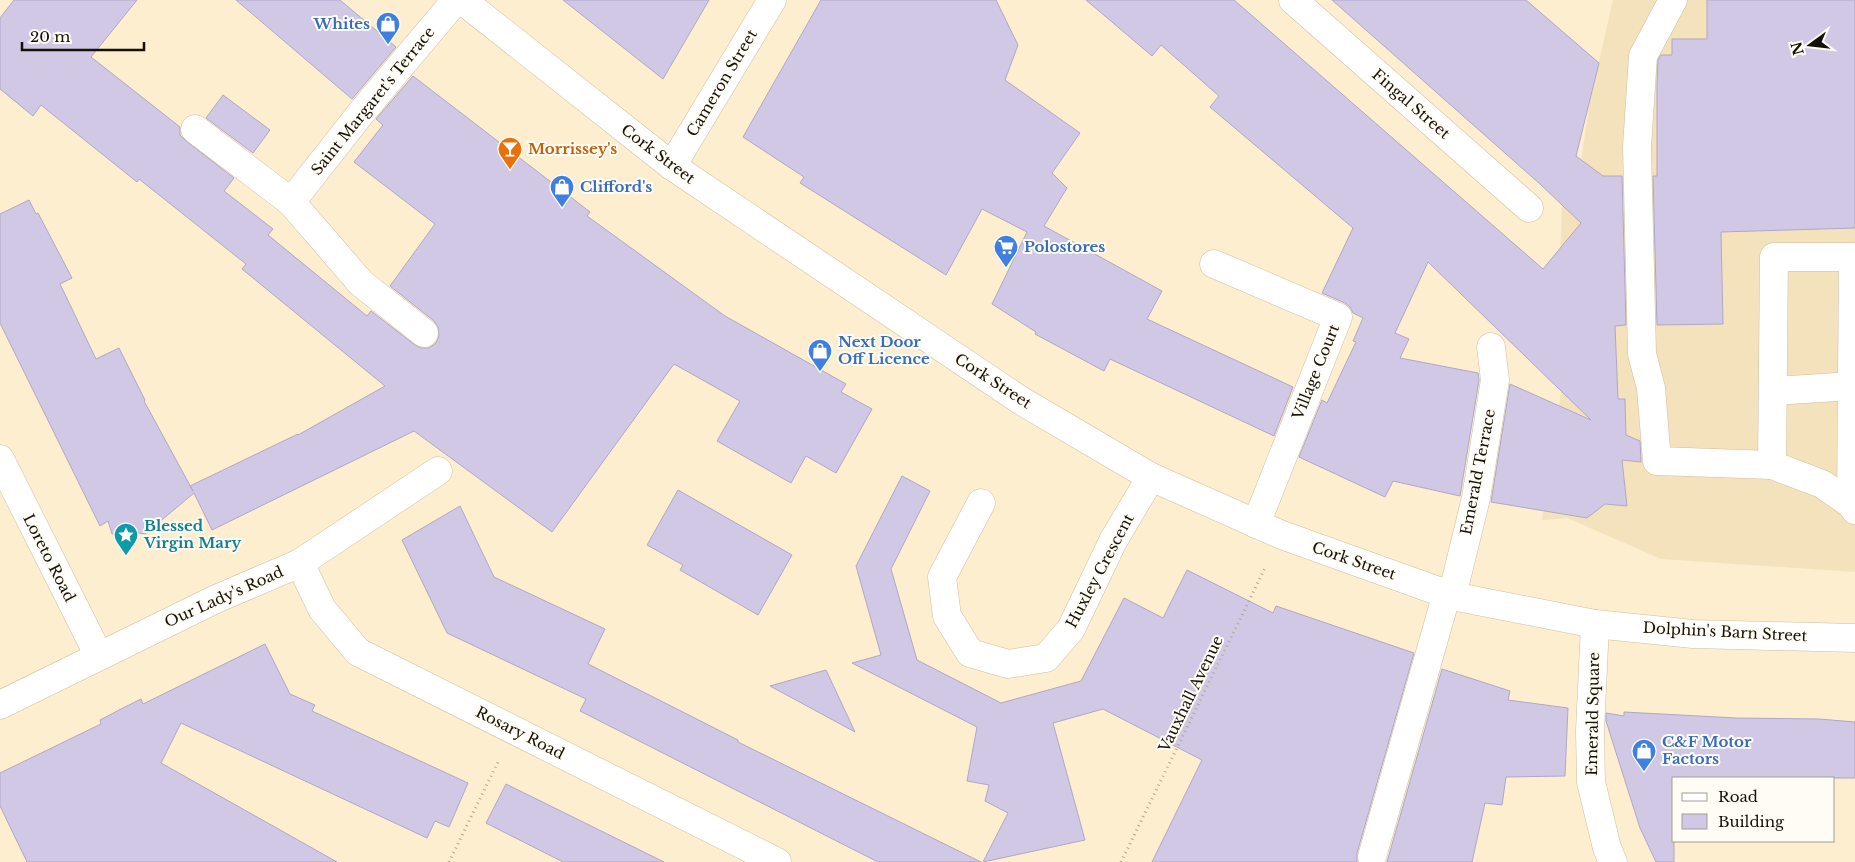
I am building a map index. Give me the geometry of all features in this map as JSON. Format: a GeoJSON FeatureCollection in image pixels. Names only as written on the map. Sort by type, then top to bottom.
{"type":"FeatureCollection","features":[{"type":"Feature","properties":{"kind":"street","name":"Saint Margaret's Terrace"},"geometry":{"type":"LineString","coordinates":[[291,202],[361,113],[456,0]]}},
{"type":"Feature","properties":{"kind":"street","name":"Cork Street"},"geometry":{"type":"LineString","coordinates":[[462,0],[672,166],[1020,400],[1151,477],[1282,535],[1449,594],[1595,624]]}},
{"type":"Feature","properties":{"kind":"street","name":"Cameron Street"},"geometry":{"type":"LineString","coordinates":[[672,166],[772,0]]}},
{"type":"Feature","properties":{"kind":"street","name":"Fingal Street"},"geometry":{"type":"LineString","coordinates":[[1293,0],[1529,208]]}},
{"type":"Feature","properties":{"kind":"street"},"geometry":{"type":"LineString","coordinates":[[1673,0],[1643,56],[1638,146],[1642,354],[1652,388],[1657,460],[1772,465],[1822,484],[1853,507]]}},
{"type":"Feature","properties":{"kind":"street"},"geometry":{"type":"LineString","coordinates":[[196,130],[291,202],[361,283],[424,333]]}},
{"type":"Feature","properties":{"kind":"street"},"geometry":{"type":"LineString","coordinates":[[1772,465],[1774,256],[1854,257],[1853,507]]}},
{"type":"Feature","properties":{"kind":"street","name":"Village Court"},"geometry":{"type":"LineString","coordinates":[[1214,264],[1338,317],[1256,524]]}},
{"type":"Feature","properties":{"kind":"street","name":"Emerald Terrace"},"geometry":{"type":"LineString","coordinates":[[1372,856],[1476,498],[1495,380],[1491,347]]}},
{"type":"Feature","properties":{"kind":"street"},"geometry":{"type":"LineString","coordinates":[[1773,391],[1852,386]]}},
{"type":"Feature","properties":{"kind":"street","name":"Loreto Road"},"geometry":{"type":"LineString","coordinates":[[0,460],[99,656]]}},
{"type":"Feature","properties":{"kind":"street","name":"Our Lady's Road"},"geometry":{"type":"LineString","coordinates":[[0,706],[216,599],[300,564],[438,471]]}},
{"type":"Feature","properties":{"kind":"street","name":"Huxley Crescent"},"geometry":{"type":"LineString","coordinates":[[981,504],[942,577],[947,616],[970,654],[1008,664],[1046,658],[1071,629],[1113,541],[1151,477]]}},
{"type":"Feature","properties":{"kind":"street","name":"Rosary Road"},"geometry":{"type":"LineString","coordinates":[[300,564],[322,609],[358,652],[777,862]]}},
{"type":"Feature","properties":{"kind":"street","name":"Dolphin's Barn Street"},"geometry":{"type":"LineString","coordinates":[[1595,624],[1693,634],[1855,638]]}},
{"type":"Feature","properties":{"kind":"street","name":"Emerald Square"},"geometry":{"type":"LineString","coordinates":[[1595,624],[1590,731],[1591,782],[1607,848],[1613,862]]}},
{"type":"Feature","properties":{"kind":"path","name":"Vauxhall Avenue"},"geometry":{"type":"LineString","coordinates":[[1121,862],[1282,535]]}},
{"type":"Feature","properties":{"kind":"path"},"geometry":{"type":"LineString","coordinates":[[449,862],[514,729]]}},
{"type":"Feature","properties":{"kind":"shaded area"},"geometry":{"type":"Polygon","coordinates":[[[1613,0],[1855,0],[1855,572],[1661,559],[1567,518],[1542,520],[1567,353],[1560,263],[1562,204],[1580,169],[1590,100],[1613,0]]]}},
{"type":"Feature","properties":{"kind":"building"},"geometry":{"type":"Polygon","coordinates":[[[14,0],[137,0],[91,57],[180,127],[180,135],[186,141],[234,178],[224,191],[273,229],[268,235],[367,316],[371,311],[421,348],[429,348],[436,343],[439,336],[438,327],[434,321],[390,286],[435,224],[354,162],[383,125],[376,119],[413,76],[590,212],[587,216],[725,316],[846,384],[841,392],[872,409],[836,473],[806,456],[791,483],[717,441],[740,401],[674,364],[552,532],[414,431],[212,530],[194,493],[145,534],[132,532],[112,534],[108,521],[100,526],[0,323],[0,214],[29,200],[36,214],[38,213],[72,278],[60,284],[96,359],[119,348],[144,401],[190,486],[298,435],[385,386],[242,269],[246,264],[139,179],[137,182],[41,105],[33,116],[0,89],[0,18],[14,0]]]}},
{"type":"Feature","properties":{"kind":"building"},"geometry":{"type":"Polygon","coordinates":[[[236,0],[340,0],[396,47],[352,99],[236,0]]]}},
{"type":"Feature","properties":{"kind":"building"},"geometry":{"type":"Polygon","coordinates":[[[563,0],[709,0],[663,79],[563,0]]]}},
{"type":"Feature","properties":{"kind":"building"},"geometry":{"type":"Polygon","coordinates":[[[821,0],[996,0],[1018,45],[1005,80],[1080,133],[1052,173],[1067,188],[1044,226],[1162,291],[1147,319],[1293,387],[1274,436],[1110,359],[1104,371],[1035,334],[1036,332],[992,304],[1027,232],[982,209],[946,275],[800,183],[804,177],[743,137],[821,0]]]}},
{"type":"Feature","properties":{"kind":"building"},"geometry":{"type":"Polygon","coordinates":[[[1086,0],[1234,0],[1543,269],[1581,223],[1540,184],[1332,0],[1526,0],[1599,63],[1576,156],[1603,176],[1622,176],[1626,325],[1615,326],[1618,399],[1625,399],[1626,435],[1640,441],[1641,462],[1622,460],[1627,506],[1605,504],[1587,518],[1491,502],[1510,384],[1591,420],[1428,262],[1395,333],[1409,339],[1400,358],[1478,373],[1479,380],[1460,496],[1393,481],[1385,497],[1299,457],[1322,400],[1327,403],[1356,342],[1353,341],[1363,318],[1353,313],[1345,303],[1322,293],[1353,228],[1210,107],[1219,96],[1161,45],[1152,56],[1086,0]]]}},
{"type":"Feature","properties":{"kind":"building"},"geometry":{"type":"Polygon","coordinates":[[[1707,0],[1855,0],[1855,228],[1721,232],[1723,324],[1657,325],[1653,176],[1657,176],[1658,60],[1661,55],[1672,55],[1672,39],[1707,39],[1707,0]]]}},
{"type":"Feature","properties":{"kind":"building"},"geometry":{"type":"Polygon","coordinates":[[[223,95],[270,130],[253,153],[206,118],[223,95]]]}},
{"type":"Feature","properties":{"kind":"building"},"geometry":{"type":"Polygon","coordinates":[[[902,476],[930,491],[891,569],[917,660],[1001,703],[1081,681],[1124,598],[1163,618],[1187,570],[1273,613],[1276,606],[1414,653],[1357,853],[1357,862],[1152,862],[1202,760],[1103,709],[1053,723],[1085,840],[983,862],[1008,813],[985,801],[989,785],[967,781],[977,727],[852,663],[881,655],[856,566],[902,476]]]}},
{"type":"Feature","properties":{"kind":"building"},"geometry":{"type":"Polygon","coordinates":[[[678,490],[792,555],[758,615],[680,570],[683,565],[647,545],[678,490]]]}},
{"type":"Feature","properties":{"kind":"building"},"geometry":{"type":"Polygon","coordinates":[[[460,506],[494,577],[605,629],[588,664],[738,740],[738,742],[981,862],[878,862],[580,711],[586,699],[447,633],[402,540],[460,506]]]}},
{"type":"Feature","properties":{"kind":"building"},"geometry":{"type":"Polygon","coordinates":[[[265,644],[290,694],[315,705],[312,711],[468,783],[449,827],[435,821],[427,838],[181,723],[161,763],[337,862],[27,862],[0,806],[0,773],[101,724],[100,720],[141,699],[143,704],[265,644]]]}},
{"type":"Feature","properties":{"kind":"building"},"geometry":{"type":"Polygon","coordinates":[[[1442,669],[1510,691],[1508,700],[1568,708],[1565,776],[1506,777],[1502,805],[1485,803],[1472,862],[1387,862],[1442,669]]]}},
{"type":"Feature","properties":{"kind":"building"},"geometry":{"type":"Polygon","coordinates":[[[826,670],[855,732],[770,686],[826,670]]]}},
{"type":"Feature","properties":{"kind":"building"},"geometry":{"type":"Polygon","coordinates":[[[1624,712],[1855,722],[1855,778],[1672,777],[1672,842],[1674,842],[1674,862],[1656,862],[1640,828],[1606,721],[1606,713],[1624,716],[1624,712]]]}},
{"type":"Feature","properties":{"kind":"building"},"geometry":{"type":"Polygon","coordinates":[[[506,784],[664,862],[563,862],[486,823],[506,784]]]}},
{"type":"Feature","properties":{"kind":"place","name":"Whites"},"geometry":{"type":"Point","coordinates":[388,45]}},
{"type":"Feature","properties":{"kind":"place","name":"Morrissey's"},"geometry":{"type":"Point","coordinates":[510,170]}},
{"type":"Feature","properties":{"kind":"place","name":"Clifford's"},"geometry":{"type":"Point","coordinates":[562,208]}},
{"type":"Feature","properties":{"kind":"place","name":"Polostores"},"geometry":{"type":"Point","coordinates":[1006,268]}},
{"type":"Feature","properties":{"kind":"place","name":"Next Door Off Licence"},"geometry":{"type":"Point","coordinates":[820,372]}},
{"type":"Feature","properties":{"kind":"place","name":"Blessed Virgin Mary"},"geometry":{"type":"Point","coordinates":[126,556]}},
{"type":"Feature","properties":{"kind":"place","name":"C&F Motor Factors"},"geometry":{"type":"Point","coordinates":[1644,772]}}]}
